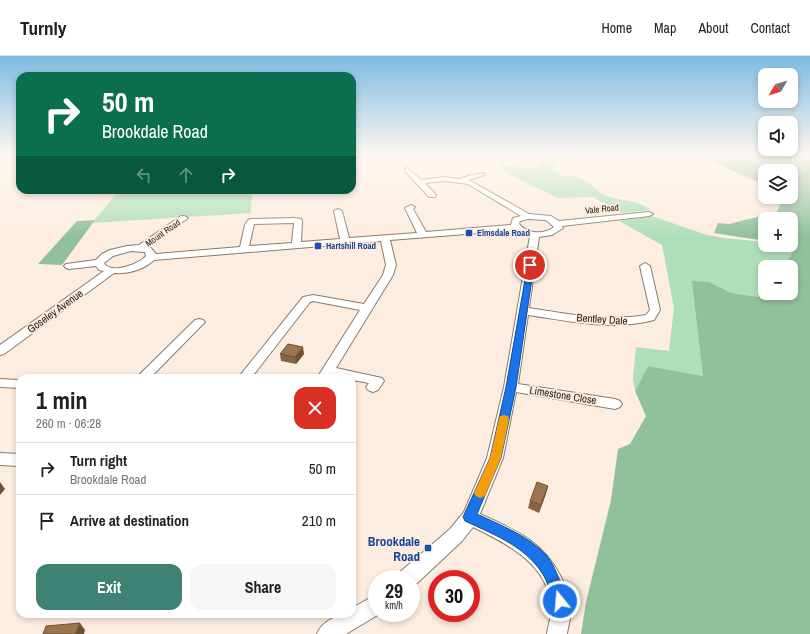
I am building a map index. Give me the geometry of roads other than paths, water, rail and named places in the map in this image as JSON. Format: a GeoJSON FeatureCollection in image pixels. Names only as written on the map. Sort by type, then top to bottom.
{"type":"FeatureCollection","features":[{"type":"Feature","properties":{"kind":"street"},"geometry":{"type":"LineString","coordinates":[[420,183],[432,195]]}},
{"type":"Feature","properties":{"kind":"street"},"geometry":{"type":"LineString","coordinates":[[472,183],[527,216]]}},
{"type":"Feature","properties":{"kind":"street"},"geometry":{"type":"LineString","coordinates":[[411,206],[409,208],[423,235]]}},
{"type":"Feature","properties":{"kind":"street"},"geometry":{"type":"LineString","coordinates":[[338,211],[346,240]]}},
{"type":"Feature","properties":{"kind":"street","name":"Vale Road"},"geometry":{"type":"LineString","coordinates":[[557,224],[649,214]]}},
{"type":"Feature","properties":{"kind":"street"},"geometry":{"type":"LineString","coordinates":[[99,263],[102,268],[111,271],[121,271],[136,267],[148,261],[151,257],[244,248],[517,227],[528,233],[546,234],[555,232],[559,228],[557,224],[548,218],[527,216],[516,220],[515,224],[517,227]]}},
{"type":"Feature","properties":{"kind":"street","name":"Mount Road"},"geometry":{"type":"LineString","coordinates":[[141,248],[184,218]]}},
{"type":"Feature","properties":{"kind":"street"},"geometry":{"type":"LineString","coordinates":[[244,248],[251,222],[298,221],[296,244]]}},
{"type":"Feature","properties":{"kind":"street"},"geometry":{"type":"LineString","coordinates":[[417,570],[456,535],[470,517],[495,458],[511,387],[535,234]]}},
{"type":"Feature","properties":{"kind":"street"},"geometry":{"type":"LineString","coordinates":[[325,374],[388,275],[391,265],[385,237]]}},
{"type":"Feature","properties":{"kind":"street"},"geometry":{"type":"LineString","coordinates":[[69,266],[99,263],[110,253],[120,250],[141,248],[148,250],[151,253],[151,257]]}},
{"type":"Feature","properties":{"kind":"street","name":"Bentley Dale"},"geometry":{"type":"LineString","coordinates":[[523,311],[617,322],[635,322],[650,318],[655,310],[645,266]]}},
{"type":"Feature","properties":{"kind":"street","name":"Goseley Avenue"},"geometry":{"type":"LineString","coordinates":[[0,351],[111,271]]}},
{"type":"Feature","properties":{"kind":"street"},"geometry":{"type":"LineString","coordinates":[[247,374],[307,299],[313,298],[366,308]]}},
{"type":"Feature","properties":{"kind":"street"},"geometry":{"type":"LineString","coordinates":[[146,374],[199,322]]}},
{"type":"Feature","properties":{"kind":"street"},"geometry":{"type":"LineString","coordinates":[[356,378],[377,381],[373,387]]}},
{"type":"Feature","properties":{"kind":"street"},"geometry":{"type":"LineString","coordinates":[[0,383],[16,384]]}},
{"type":"Feature","properties":{"kind":"street","name":"Limestone Close"},"geometry":{"type":"LineString","coordinates":[[511,387],[614,404]]}},
{"type":"Feature","properties":{"kind":"street"},"geometry":{"type":"LineString","coordinates":[[0,459],[16,460]]}},
{"type":"Feature","properties":{"kind":"street"},"geometry":{"type":"LineString","coordinates":[[470,517],[514,538],[542,560],[558,593],[561,610],[557,634]]}},
{"type":"Feature","properties":{"kind":"street"},"geometry":{"type":"LineString","coordinates":[[356,617],[368,609]]}},
{"type":"Feature","properties":{"kind":"street"},"geometry":{"type":"LineString","coordinates":[[327,634],[354,618]]}},
{"type":"Feature","properties":{"kind":"place","name":"Elmsdale Road"},"geometry":{"type":"Point","coordinates":[469,233]}},
{"type":"Feature","properties":{"kind":"place","name":"Hartshill Road"},"geometry":{"type":"Point","coordinates":[318,246]}},
{"type":"Feature","properties":{"kind":"place","name":"Brookdale Road"},"geometry":{"type":"Point","coordinates":[428,548]}}]}
